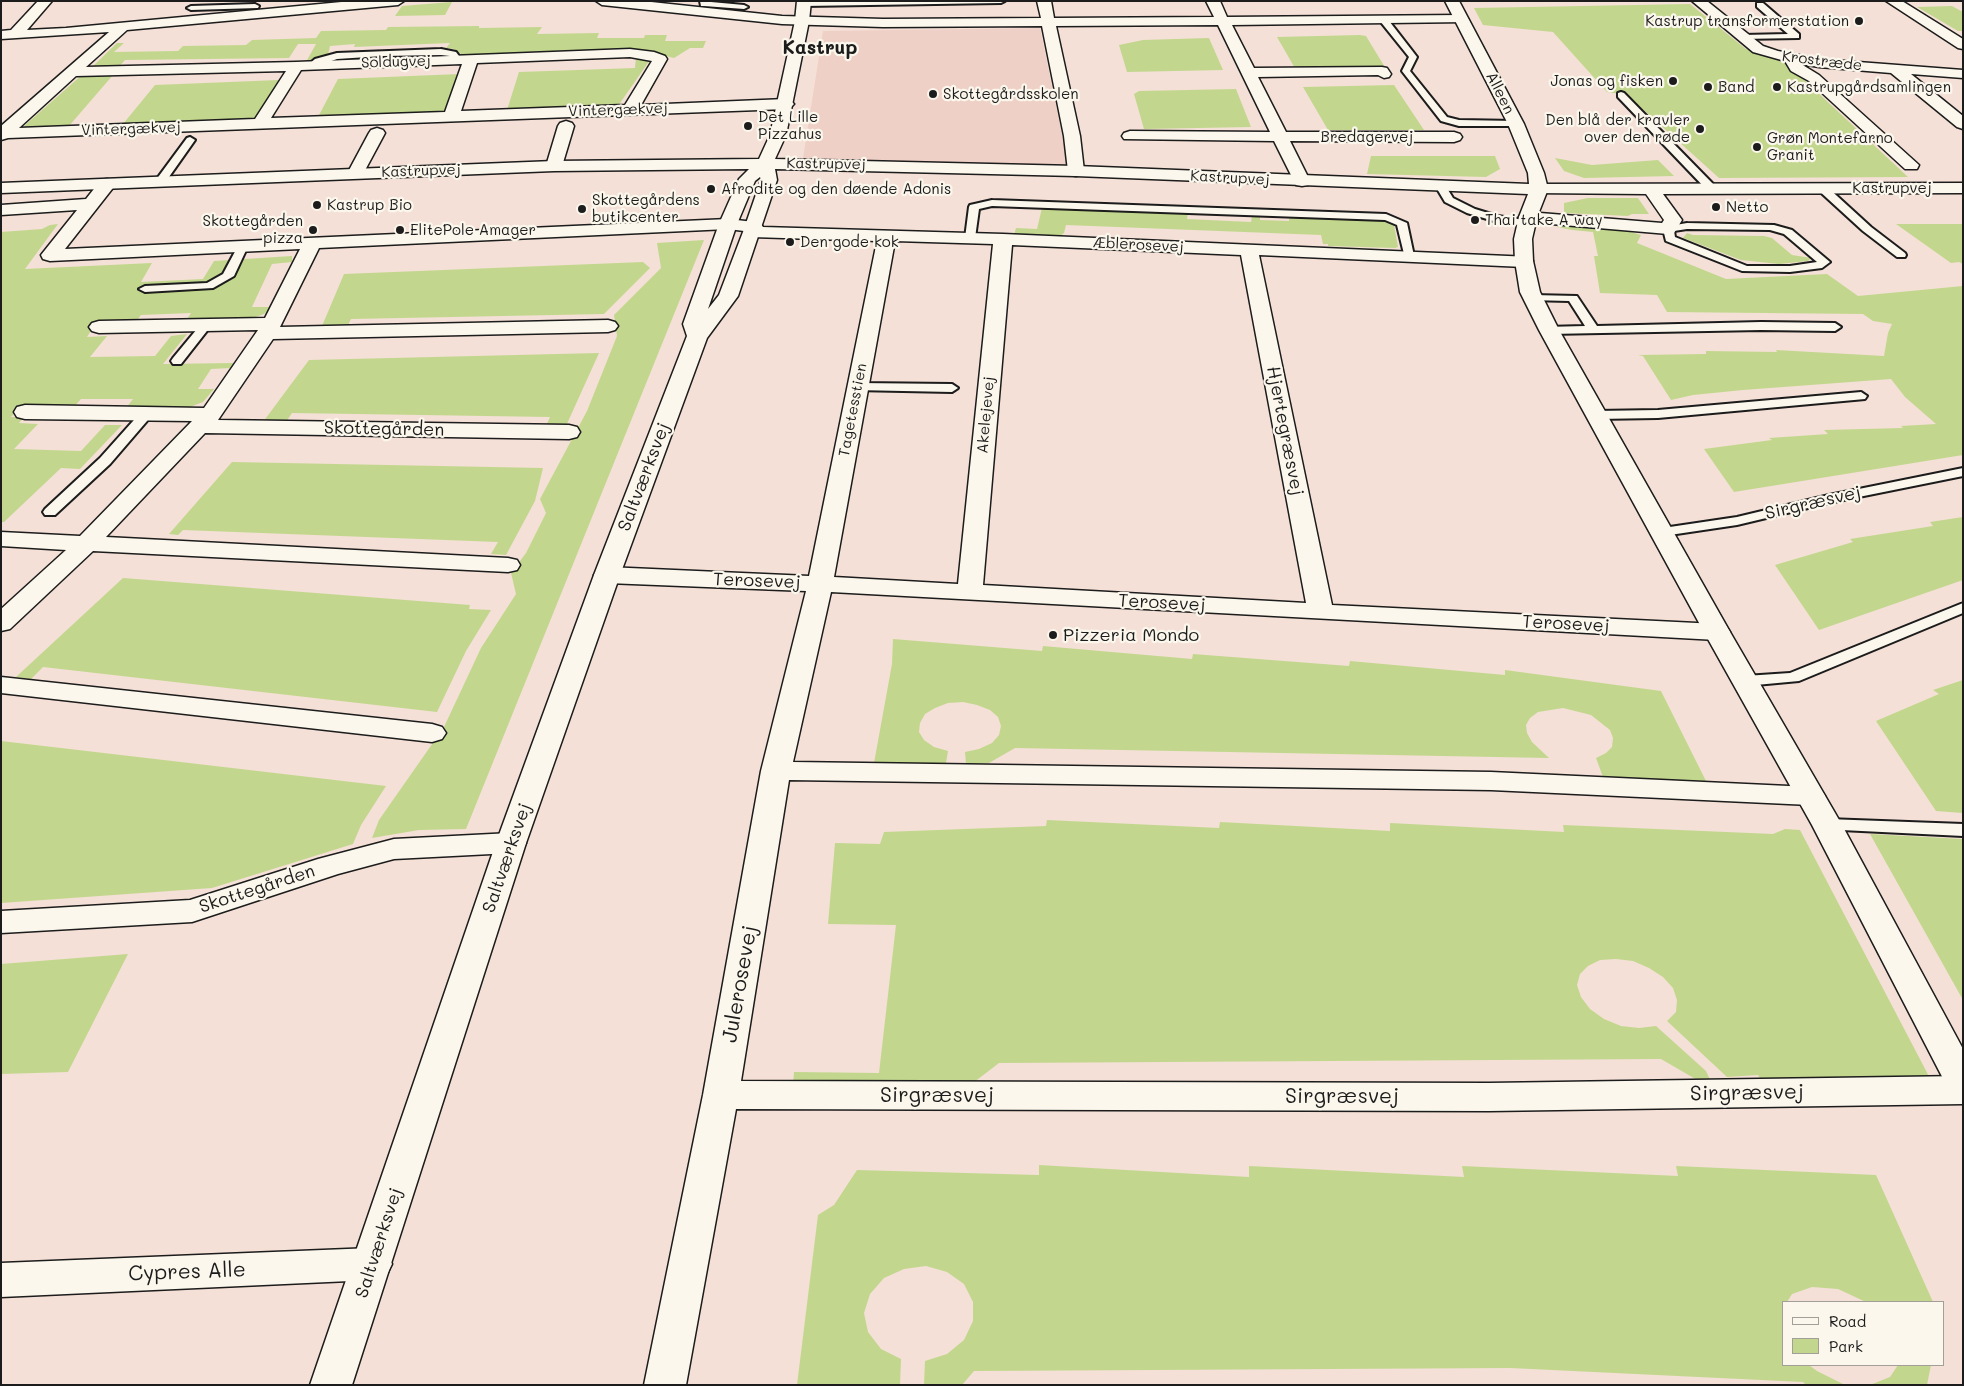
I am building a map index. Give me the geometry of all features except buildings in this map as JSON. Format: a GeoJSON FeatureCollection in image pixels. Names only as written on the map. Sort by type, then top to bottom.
{"type":"FeatureCollection","features":[{"type":"Feature","properties":{"kind":"street"},"geometry":{"type":"LineString","coordinates":[[8,35],[26,23],[46,1]]}},
{"type":"Feature","properties":{"kind":"street"},"geometry":{"type":"LineString","coordinates":[[8,35],[123,27],[254,7],[398,1]]}},
{"type":"Feature","properties":{"kind":"street"},"geometry":{"type":"LineString","coordinates":[[602,1],[802,21],[918,24],[1223,22],[1388,15],[1461,19]]}},
{"type":"Feature","properties":{"kind":"street"},"geometry":{"type":"LineString","coordinates":[[1044,1],[1072,136],[1076,171]]}},
{"type":"Feature","properties":{"kind":"street"},"geometry":{"type":"LineString","coordinates":[[1213,1],[1302,181]]}},
{"type":"Feature","properties":{"kind":"street","name":"Alleen"},"geometry":{"type":"LineString","coordinates":[[1452,1],[1516,124],[1536,173],[1539,189]]}},
{"type":"Feature","properties":{"kind":"street","name":"Krostræde"},"geometry":{"type":"LineString","coordinates":[[1698,1],[1758,49],[1790,59],[1963,74]]}},
{"type":"Feature","properties":{"kind":"street"},"geometry":{"type":"LineString","coordinates":[[1892,1],[1963,45]]}},
{"type":"Feature","properties":{"kind":"street","name":"Saltværksvej"},"geometry":{"type":"LineString","coordinates":[[697,337],[693,324],[728,224],[747,179],[766,163],[778,135],[786,104],[804,3]]}},
{"type":"Feature","properties":{"kind":"street"},"geometry":{"type":"LineString","coordinates":[[1,24],[107,17]]}},
{"type":"Feature","properties":{"kind":"street"},"geometry":{"type":"LineString","coordinates":[[2,134],[123,27]]}},
{"type":"Feature","properties":{"kind":"street"},"geometry":{"type":"LineString","coordinates":[[1944,33],[1963,32]]}},
{"type":"Feature","properties":{"kind":"street","name":"Soldugvej"},"geometry":{"type":"LineString","coordinates":[[73,72],[296,66],[630,53],[649,55],[660,59],[631,109]]}},
{"type":"Feature","properties":{"kind":"street"},"geometry":{"type":"LineString","coordinates":[[451,117],[465,59]]}},
{"type":"Feature","properties":{"kind":"street"},"geometry":{"type":"LineString","coordinates":[[1790,59],[1796,68],[1814,78],[1911,165]]}},
{"type":"Feature","properties":{"kind":"street"},"geometry":{"type":"LineString","coordinates":[[260,124],[296,66]]}},
{"type":"Feature","properties":{"kind":"street"},"geometry":{"type":"LineString","coordinates":[[1895,69],[1963,124]]}},
{"type":"Feature","properties":{"kind":"street"},"geometry":{"type":"LineString","coordinates":[[1248,73],[1382,71],[1384,74]]}},
{"type":"Feature","properties":{"kind":"street","name":"Vintergækvej"},"geometry":{"type":"LineString","coordinates":[[2,134],[786,104]]}},
{"type":"Feature","properties":{"kind":"street"},"geometry":{"type":"LineString","coordinates":[[554,166],[566,126]]}},
{"type":"Feature","properties":{"kind":"street"},"geometry":{"type":"LineString","coordinates":[[355,174],[378,133]]}},
{"type":"Feature","properties":{"kind":"street","name":"Bredagervej"},"geometry":{"type":"LineString","coordinates":[[1130,136],[1454,137]]}},
{"type":"Feature","properties":{"kind":"street","name":"Kastrupvej"},"geometry":{"type":"LineString","coordinates":[[1,188],[644,163],[766,163],[1076,171],[1441,187],[1539,189],[1963,188]]}},
{"type":"Feature","properties":{"kind":"street","name":"Saltværksvej"},"geometry":{"type":"LineString","coordinates":[[332,1385],[511,843],[607,576],[697,337],[728,296],[769,180],[766,163]]}},
{"type":"Feature","properties":{"kind":"street"},"geometry":{"type":"LineString","coordinates":[[108,184],[50,255],[728,224],[753,229]]}},
{"type":"Feature","properties":{"kind":"street"},"geometry":{"type":"LineString","coordinates":[[1527,220],[1668,228],[1672,220],[1650,188]]}},
{"type":"Feature","properties":{"kind":"street"},"geometry":{"type":"LineString","coordinates":[[1539,189],[1527,220],[1523,240],[1524,260],[1533,298],[1717,632],[1827,825],[1963,1082]]}},
{"type":"Feature","properties":{"kind":"street"},"geometry":{"type":"LineString","coordinates":[[1,210],[90,204]]}},
{"type":"Feature","properties":{"kind":"street","name":"Æblerosevej"},"geometry":{"type":"LineString","coordinates":[[753,229],[887,236],[1003,238],[1249,250],[1524,260]]}},
{"type":"Feature","properties":{"kind":"street","name":"Tagetesstien"},"geometry":{"type":"LineString","coordinates":[[820,584],[887,236]]}},
{"type":"Feature","properties":{"kind":"street","name":"Akelejevej"},"geometry":{"type":"LineString","coordinates":[[970,592],[1003,238]]}},
{"type":"Feature","properties":{"kind":"street"},"geometry":{"type":"LineString","coordinates":[[1,623],[86,544],[204,421],[270,328],[312,243]]}},
{"type":"Feature","properties":{"kind":"street","name":"Hjertegræsvej"},"geometry":{"type":"LineString","coordinates":[[1249,250],[1321,612]]}},
{"type":"Feature","properties":{"kind":"street"},"geometry":{"type":"LineString","coordinates":[[98,327],[206,325],[270,328],[608,326]]}},
{"type":"Feature","properties":{"kind":"street","name":"Skottegården"},"geometry":{"type":"LineString","coordinates":[[25,412],[147,414],[204,421],[570,432]]}},
{"type":"Feature","properties":{"kind":"street"},"geometry":{"type":"LineString","coordinates":[[1,539],[508,565]]}},
{"type":"Feature","properties":{"kind":"street","name":"Terosevej"},"geometry":{"type":"LineString","coordinates":[[607,576],[820,584],[1717,632]]}},
{"type":"Feature","properties":{"kind":"street","name":"Julerosevej"},"geometry":{"type":"LineString","coordinates":[[665,1385],[721,1095],[776,771],[820,584]]}},
{"type":"Feature","properties":{"kind":"street"},"geometry":{"type":"LineString","coordinates":[[1,685],[432,733]]}},
{"type":"Feature","properties":{"kind":"street"},"geometry":{"type":"LineString","coordinates":[[776,771],[1481,781],[1810,796]]}},
{"type":"Feature","properties":{"kind":"street","name":"Skottegården"},"geometry":{"type":"LineString","coordinates":[[1,922],[192,911],[329,866],[394,850],[511,843]]}},
{"type":"Feature","properties":{"kind":"street","name":"Sirgræsvej"},"geometry":{"type":"LineString","coordinates":[[721,1095],[1489,1097],[1963,1090]]}},
{"type":"Feature","properties":{"kind":"street","name":"Cypres Alle"},"geometry":{"type":"LineString","coordinates":[[1,1280],[372,1264]]}},
{"type":"Feature","properties":{"kind":"lane"},"geometry":{"type":"LineString","coordinates":[[704,1],[704,4],[745,5]]}},
{"type":"Feature","properties":{"kind":"lane"},"geometry":{"type":"LineString","coordinates":[[804,3],[1001,1]]}},
{"type":"Feature","properties":{"kind":"lane"},"geometry":{"type":"LineString","coordinates":[[1743,37],[1796,36],[1760,5]]}},
{"type":"Feature","properties":{"kind":"lane"},"geometry":{"type":"LineString","coordinates":[[191,8],[254,7]]}},
{"type":"Feature","properties":{"kind":"lane"},"geometry":{"type":"LineString","coordinates":[[1388,15],[1413,57],[1406,71],[1444,119],[1458,123],[1516,124]]}},
{"type":"Feature","properties":{"kind":"lane"},"geometry":{"type":"LineString","coordinates":[[1621,95],[1711,188]]}},
{"type":"Feature","properties":{"kind":"lane"},"geometry":{"type":"LineString","coordinates":[[160,182],[190,140]]}},
{"type":"Feature","properties":{"kind":"lane"},"geometry":{"type":"LineString","coordinates":[[1441,187],[1449,200],[1471,211],[1498,219],[1527,220]]}},
{"type":"Feature","properties":{"kind":"lane","name":"Kastrupvej"},"geometry":{"type":"LineString","coordinates":[[1821,188],[1867,229],[1901,255]]}},
{"type":"Feature","properties":{"kind":"lane"},"geometry":{"type":"LineString","coordinates":[[970,238],[974,207],[992,203],[1386,217],[1402,223],[1409,256]]}},
{"type":"Feature","properties":{"kind":"lane"},"geometry":{"type":"LineString","coordinates":[[1687,226],[1770,227],[1788,232],[1824,262],[1818,266],[1790,269],[1746,269],[1670,239],[1668,228],[1687,226]]}},
{"type":"Feature","properties":{"kind":"lane"},"geometry":{"type":"LineString","coordinates":[[145,289],[209,286],[228,276],[243,246]]}},
{"type":"Feature","properties":{"kind":"lane"},"geometry":{"type":"LineString","coordinates":[[1533,298],[1573,298],[1593,329]]}},
{"type":"Feature","properties":{"kind":"lane"},"geometry":{"type":"LineString","coordinates":[[178,362],[206,325]]}},
{"type":"Feature","properties":{"kind":"lane"},"geometry":{"type":"LineString","coordinates":[[1549,330],[1761,326],[1835,328]]}},
{"type":"Feature","properties":{"kind":"lane"},"geometry":{"type":"LineString","coordinates":[[858,387],[952,388]]}},
{"type":"Feature","properties":{"kind":"lane"},"geometry":{"type":"LineString","coordinates":[[1596,414],[1668,413],[1861,396]]}},
{"type":"Feature","properties":{"kind":"lane"},"geometry":{"type":"LineString","coordinates":[[50,512],[105,461],[147,414]]}},
{"type":"Feature","properties":{"kind":"lane","name":"Sirgræsvej"},"geometry":{"type":"LineString","coordinates":[[1663,532],[1737,522],[1829,499],[1963,472]]}},
{"type":"Feature","properties":{"kind":"lane"},"geometry":{"type":"LineString","coordinates":[[1745,681],[1794,678],[1963,607]]}},
{"type":"Feature","properties":{"kind":"lane"},"geometry":{"type":"LineString","coordinates":[[1827,825],[1963,830]]}},
{"type":"Feature","properties":{"kind":"shaded area","name":"Skottegårdsskolen"},"geometry":{"type":"Polygon","coordinates":[[[1040,28],[1069,168],[803,158],[823,31],[1040,28]]]}},
{"type":"Feature","properties":{"kind":"green space"},"geometry":{"type":"Polygon","coordinates":[[[452,2],[445,15],[395,16],[402,6],[452,2]]]}},
{"type":"Feature","properties":{"kind":"green space"},"geometry":{"type":"Polygon","coordinates":[[[1690,4],[1746,49],[1784,61],[1908,177],[1719,178],[1627,95],[1607,92],[1553,32],[1483,25],[1474,8],[1690,4]]]}},
{"type":"Feature","properties":{"kind":"green space"},"geometry":{"type":"Polygon","coordinates":[[[1952,6],[1963,12],[1963,31],[1958,31],[1917,7],[1952,6]]]}},
{"type":"Feature","properties":{"kind":"green space"},"geometry":{"type":"Polygon","coordinates":[[[479,26],[479,28],[542,27],[537,34],[599,33],[597,38],[644,38],[645,35],[667,35],[665,41],[706,41],[703,48],[690,48],[674,58],[654,53],[464,56],[454,49],[446,48],[450,43],[354,47],[355,44],[330,46],[328,55],[306,62],[316,44],[298,44],[289,58],[125,60],[117,69],[89,70],[117,43],[124,43],[114,52],[178,51],[183,46],[246,45],[252,40],[316,38],[321,31],[386,30],[388,27],[479,26]]]}},
{"type":"Feature","properties":{"kind":"green space"},"geometry":{"type":"Polygon","coordinates":[[[1366,36],[1386,69],[1296,70],[1277,37],[1366,36]]]}},
{"type":"Feature","properties":{"kind":"green space"},"geometry":{"type":"Polygon","coordinates":[[[1209,38],[1223,70],[1127,72],[1119,45],[1143,40],[1209,38]]]}},
{"type":"Feature","properties":{"kind":"green space"},"geometry":{"type":"Polygon","coordinates":[[[636,57],[650,60],[618,106],[507,110],[519,72],[635,68],[636,57]]]}},
{"type":"Feature","properties":{"kind":"green space"},"geometry":{"type":"Polygon","coordinates":[[[83,74],[113,75],[69,126],[26,128],[24,126],[83,74]]]}},
{"type":"Feature","properties":{"kind":"green space"},"geometry":{"type":"Polygon","coordinates":[[[460,74],[445,112],[318,117],[338,79],[460,74]]]}},
{"type":"Feature","properties":{"kind":"green space"},"geometry":{"type":"Polygon","coordinates":[[[279,80],[255,119],[123,124],[155,85],[279,80]]]}},
{"type":"Feature","properties":{"kind":"green space"},"geometry":{"type":"Polygon","coordinates":[[[1394,85],[1424,130],[1328,130],[1303,87],[1394,85]]]}},
{"type":"Feature","properties":{"kind":"green space"},"geometry":{"type":"Polygon","coordinates":[[[1236,89],[1251,127],[1144,129],[1134,94],[1139,91],[1236,89]]]}},
{"type":"Feature","properties":{"kind":"green space"},"geometry":{"type":"Polygon","coordinates":[[[1371,156],[1495,156],[1500,169],[1486,177],[1367,174],[1371,156]]]}},
{"type":"Feature","properties":{"kind":"green space"},"geometry":{"type":"Polygon","coordinates":[[[1555,158],[1592,165],[1658,160],[1674,176],[1584,178],[1564,171],[1555,158]]]}},
{"type":"Feature","properties":{"kind":"green space"},"geometry":{"type":"Polygon","coordinates":[[[1588,198],[1638,198],[1649,214],[1632,214],[1628,216],[1564,213],[1564,203],[1588,198]]]}},
{"type":"Feature","properties":{"kind":"green space"},"geometry":{"type":"Polygon","coordinates":[[[1042,208],[1188,213],[1187,219],[1251,222],[1252,216],[1260,216],[1260,220],[1289,221],[1289,216],[1377,220],[1394,225],[1398,247],[1328,246],[1328,244],[1323,244],[1321,235],[1066,225],[1064,233],[1060,236],[1014,235],[1016,228],[1037,229],[1042,208]]]}},
{"type":"Feature","properties":{"kind":"green space"},"geometry":{"type":"Polygon","coordinates":[[[58,224],[25,269],[152,263],[141,282],[203,279],[214,261],[292,256],[292,262],[272,264],[252,307],[272,307],[264,314],[253,318],[186,321],[191,313],[141,315],[135,323],[95,324],[87,337],[107,336],[90,357],[155,356],[171,336],[187,334],[163,364],[235,363],[231,368],[211,369],[198,389],[214,389],[203,402],[185,409],[126,408],[133,399],[81,399],[73,408],[20,407],[11,417],[24,417],[19,423],[38,424],[14,449],[81,451],[105,425],[122,425],[80,469],[61,468],[4,522],[1,522],[1,232],[42,229],[58,224]]]}},
{"type":"Feature","properties":{"kind":"green space"},"geometry":{"type":"Polygon","coordinates":[[[1896,224],[1963,224],[1963,264],[1959,262],[1951,263],[1896,224]]]}},
{"type":"Feature","properties":{"kind":"green space"},"geometry":{"type":"Polygon","coordinates":[[[1557,225],[1624,230],[1641,235],[1637,243],[1726,279],[1827,274],[1858,296],[1963,286],[1963,455],[1734,492],[1704,449],[1772,440],[1769,438],[1828,434],[1824,430],[1903,428],[1901,426],[1936,424],[1905,397],[1891,379],[1743,390],[1693,395],[1671,400],[1643,356],[1638,355],[1706,354],[1706,351],[1777,352],[1776,350],[1884,356],[1888,333],[1892,324],[1873,321],[1863,314],[1667,312],[1657,295],[1600,293],[1594,256],[1598,256],[1593,232],[1572,230],[1557,227],[1557,225]]]}},
{"type":"Feature","properties":{"kind":"green space"},"geometry":{"type":"Polygon","coordinates":[[[1687,233],[1693,235],[1764,236],[1772,238],[1792,255],[1811,258],[1808,261],[1779,264],[1741,260],[1683,238],[1687,233]]]}},
{"type":"Feature","properties":{"kind":"green space"},"geometry":{"type":"Polygon","coordinates":[[[704,240],[466,829],[419,830],[372,838],[379,820],[444,727],[481,648],[516,594],[511,573],[526,553],[546,513],[540,499],[587,411],[617,336],[614,315],[661,268],[657,243],[704,240]]]}},
{"type":"Feature","properties":{"kind":"green space"},"geometry":{"type":"Polygon","coordinates":[[[643,262],[650,268],[604,314],[351,319],[348,325],[322,326],[344,274],[643,262]]]}},
{"type":"Feature","properties":{"kind":"green space"},"geometry":{"type":"Polygon","coordinates":[[[599,353],[566,426],[546,426],[550,417],[292,413],[286,422],[263,422],[309,360],[599,353]]]}},
{"type":"Feature","properties":{"kind":"green space"},"geometry":{"type":"Polygon","coordinates":[[[232,462],[543,468],[535,501],[506,555],[491,554],[498,542],[183,530],[178,535],[169,534],[232,462]]]}},
{"type":"Feature","properties":{"kind":"green space"},"geometry":{"type":"Polygon","coordinates":[[[1963,517],[1963,580],[1819,630],[1775,565],[1853,542],[1850,539],[1933,526],[1930,522],[1963,517]]]}},
{"type":"Feature","properties":{"kind":"green space"},"geometry":{"type":"Polygon","coordinates":[[[123,578],[470,605],[469,609],[491,610],[466,651],[437,712],[43,667],[31,679],[16,677],[123,578]]]}},
{"type":"Feature","properties":{"kind":"green space"},"geometry":{"type":"Polygon","coordinates":[[[893,639],[1042,651],[1043,646],[1192,659],[1193,654],[1349,666],[1350,661],[1505,675],[1505,670],[1661,691],[1707,783],[1603,777],[1596,758],[1606,753],[1612,747],[1613,738],[1610,730],[1591,715],[1563,708],[1538,712],[1530,718],[1526,725],[1527,733],[1532,742],[1549,758],[1015,748],[989,763],[966,764],[965,752],[979,749],[992,743],[999,735],[1001,726],[998,717],[990,710],[963,702],[948,703],[925,714],[920,723],[919,732],[924,740],[934,747],[948,751],[946,763],[874,763],[892,664],[893,639]]]}},
{"type":"Feature","properties":{"kind":"green space"},"geometry":{"type":"Polygon","coordinates":[[[1963,680],[1963,813],[1936,811],[1876,721],[1939,694],[1933,690],[1963,680]]]}},
{"type":"Feature","properties":{"kind":"green space"},"geometry":{"type":"Polygon","coordinates":[[[1,741],[386,786],[361,825],[353,844],[212,888],[1,903],[1,741]]]}},
{"type":"Feature","properties":{"kind":"green space"},"geometry":{"type":"Polygon","coordinates":[[[1047,820],[1219,828],[1220,822],[1390,831],[1390,823],[1564,832],[1563,825],[1773,834],[1785,829],[1800,830],[1933,1084],[1764,1085],[1758,1075],[1727,1077],[1667,1021],[1676,1012],[1677,1000],[1673,988],[1663,977],[1633,961],[1616,959],[1600,960],[1588,966],[1580,974],[1577,985],[1581,997],[1590,1009],[1604,1019],[1621,1026],[1639,1028],[1656,1026],[1706,1071],[1712,1084],[1704,1084],[1661,1059],[999,1063],[969,1086],[793,1085],[794,1072],[879,1073],[896,925],[828,924],[835,843],[880,844],[884,832],[1046,826],[1047,820]]]}},
{"type":"Feature","properties":{"kind":"green space"},"geometry":{"type":"Polygon","coordinates":[[[1870,834],[1963,839],[1963,1000],[1870,834]]]}},
{"type":"Feature","properties":{"kind":"green space"},"geometry":{"type":"Polygon","coordinates":[[[128,954],[68,1072],[1,1074],[1,964],[128,954]]]}},
{"type":"Feature","properties":{"kind":"green space"},"geometry":{"type":"Polygon","coordinates":[[[1039,1165],[1249,1177],[1249,1166],[1464,1177],[1462,1166],[1678,1176],[1676,1166],[1876,1175],[1933,1301],[1864,1301],[1838,1289],[1812,1287],[1792,1294],[1788,1301],[1782,1301],[1782,1366],[1810,1366],[1845,1385],[1806,1385],[1803,1382],[1510,1368],[974,1371],[962,1385],[924,1385],[925,1361],[947,1354],[964,1340],[973,1321],[973,1302],[964,1284],[947,1272],[926,1266],[904,1269],[884,1278],[870,1294],[864,1313],[868,1332],[881,1349],[901,1359],[900,1385],[797,1385],[818,1215],[834,1205],[857,1170],[1039,1175],[1039,1165]]]}},
{"type":"Feature","properties":{"kind":"green space"},"geometry":{"type":"Polygon","coordinates":[[[1897,1366],[1931,1366],[1927,1385],[1870,1385],[1890,1377],[1897,1366]]]}},
{"type":"Feature","properties":{"kind":"place","name":"Kastrup transformerstation"},"geometry":{"type":"Point","coordinates":[1859,21]}},
{"type":"Feature","properties":{"kind":"place","name":"Jonas og fisken"},"geometry":{"type":"Point","coordinates":[1673,81]}},
{"type":"Feature","properties":{"kind":"place","name":"Band"},"geometry":{"type":"Point","coordinates":[1708,87]}},
{"type":"Feature","properties":{"kind":"place","name":"Kastrupgårdsamlingen"},"geometry":{"type":"Point","coordinates":[1777,87]}},
{"type":"Feature","properties":{"kind":"place","name":"Skottegårdsskolen"},"geometry":{"type":"Point","coordinates":[933,94]}},
{"type":"Feature","properties":{"kind":"place","name":"Det Lille Pizzahus"},"geometry":{"type":"Point","coordinates":[748,126]}},
{"type":"Feature","properties":{"kind":"place","name":"Den blå der kravler over den røde"},"geometry":{"type":"Point","coordinates":[1700,129]}},
{"type":"Feature","properties":{"kind":"place","name":"Grøn Montefarno Granit"},"geometry":{"type":"Point","coordinates":[1757,147]}},
{"type":"Feature","properties":{"kind":"place","name":"Afrodite og den døende Adonis"},"geometry":{"type":"Point","coordinates":[711,189]}},
{"type":"Feature","properties":{"kind":"place","name":"Kastrup Bio"},"geometry":{"type":"Point","coordinates":[317,205]}},
{"type":"Feature","properties":{"kind":"place","name":"Netto"},"geometry":{"type":"Point","coordinates":[1716,207]}},
{"type":"Feature","properties":{"kind":"place","name":"Skottegårdens butikcenter"},"geometry":{"type":"Point","coordinates":[582,209]}},
{"type":"Feature","properties":{"kind":"place","name":"Thai take A way"},"geometry":{"type":"Point","coordinates":[1475,220]}},
{"type":"Feature","properties":{"kind":"place","name":"Skottegården pizza"},"geometry":{"type":"Point","coordinates":[313,230]}},
{"type":"Feature","properties":{"kind":"place","name":"ElitePole Amager"},"geometry":{"type":"Point","coordinates":[400,230]}},
{"type":"Feature","properties":{"kind":"place","name":"Den gode kok"},"geometry":{"type":"Point","coordinates":[790,242]}},
{"type":"Feature","properties":{"kind":"place","name":"Pizzeria Mondo"},"geometry":{"type":"Point","coordinates":[1053,635]}},
{"type":"Feature","properties":{"kind":"district","name":"Kastrup"},"geometry":{"type":"Point","coordinates":[820,48]}}]}
